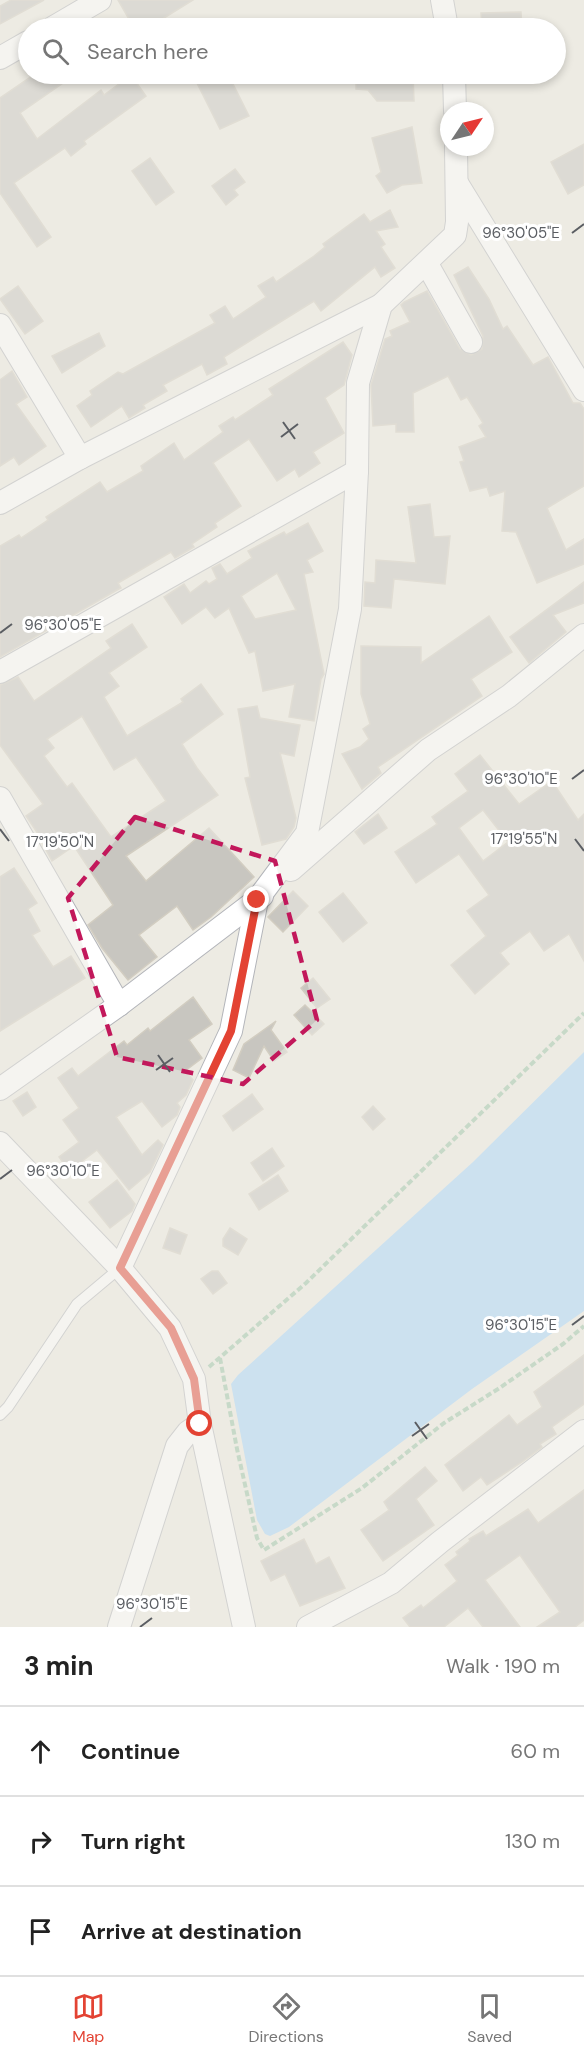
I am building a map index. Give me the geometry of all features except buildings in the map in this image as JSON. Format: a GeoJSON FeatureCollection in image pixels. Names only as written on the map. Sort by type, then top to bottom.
{"type":"FeatureCollection","features":[{"type":"Feature","properties":{"kind":"street"},"geometry":{"type":"LineString","coordinates":[[442,0],[445,18]]}},
{"type":"Feature","properties":{"kind":"street"},"geometry":{"type":"LineString","coordinates":[[67,18],[88,4]]}},
{"type":"Feature","properties":{"kind":"street"},"geometry":{"type":"LineString","coordinates":[[0,58],[18,48]]}},
{"type":"Feature","properties":{"kind":"street"},"geometry":{"type":"LineString","coordinates":[[454,84],[455,102]]}},
{"type":"Feature","properties":{"kind":"street"},"geometry":{"type":"LineString","coordinates":[[0,503],[80,458],[381,305],[427,264],[454,236],[457,222],[456,156]]}},
{"type":"Feature","properties":{"kind":"street"},"geometry":{"type":"LineString","coordinates":[[456,182],[584,390]]}},
{"type":"Feature","properties":{"kind":"street"},"geometry":{"type":"LineString","coordinates":[[427,264],[471,342]]}},
{"type":"Feature","properties":{"kind":"street"},"geometry":{"type":"LineString","coordinates":[[120,1268],[231,1031],[257,900],[307,833],[309,826],[350,609],[357,471],[358,383],[381,305]]}},
{"type":"Feature","properties":{"kind":"street"},"geometry":{"type":"LineString","coordinates":[[3,337],[80,458]]}},
{"type":"Feature","properties":{"kind":"street"},"geometry":{"type":"LineString","coordinates":[[0,672],[357,471]]}},
{"type":"Feature","properties":{"kind":"street"},"geometry":{"type":"LineString","coordinates":[[0,1089],[119,1005],[257,900],[428,750],[509,696],[584,635]]}},
{"type":"Feature","properties":{"kind":"street"},"geometry":{"type":"LineString","coordinates":[[0,798],[119,1005]]}},
{"type":"Feature","properties":{"kind":"street"},"geometry":{"type":"LineString","coordinates":[[0,1143],[120,1268],[171,1328],[194,1379],[200,1424],[244,1627]]}},
{"type":"Feature","properties":{"kind":"street"},"geometry":{"type":"LineString","coordinates":[[119,1627],[177,1446],[188,1432],[200,1424]]}},
{"type":"Feature","properties":{"kind":"street"},"geometry":{"type":"LineString","coordinates":[[308,1627],[391,1583],[440,1542],[584,1431]]}},
{"type":"Feature","properties":{"kind":"lane"},"geometry":{"type":"LineString","coordinates":[[0,1414],[8,1407],[77,1304],[120,1268]]}},
{"type":"Feature","properties":{"kind":"path"},"geometry":{"type":"LineString","coordinates":[[584,1013],[306,1283],[220,1358],[257,1538],[264,1550],[362,1488],[444,1423],[516,1376],[584,1326]]}},
{"type":"Feature","properties":{"kind":"highlighted area"},"geometry":{"type":"Polygon","coordinates":[[[135,817],[275,861],[317,1020],[243,1084],[117,1057],[68,898],[135,817]]]}},
{"type":"Feature","properties":{"kind":"water"},"geometry":{"type":"Polygon","coordinates":[[[584,1052],[584,1311],[472,1389],[289,1527],[270,1536],[265,1534],[257,1520],[231,1384],[238,1375],[473,1162],[584,1052]]]}},
{"type":"Feature","properties":{"kind":"route"},"geometry":{"type":"LineString","coordinates":[[200,1424],[194,1379],[171,1328],[120,1268],[231,1031],[257,900]]}}]}
